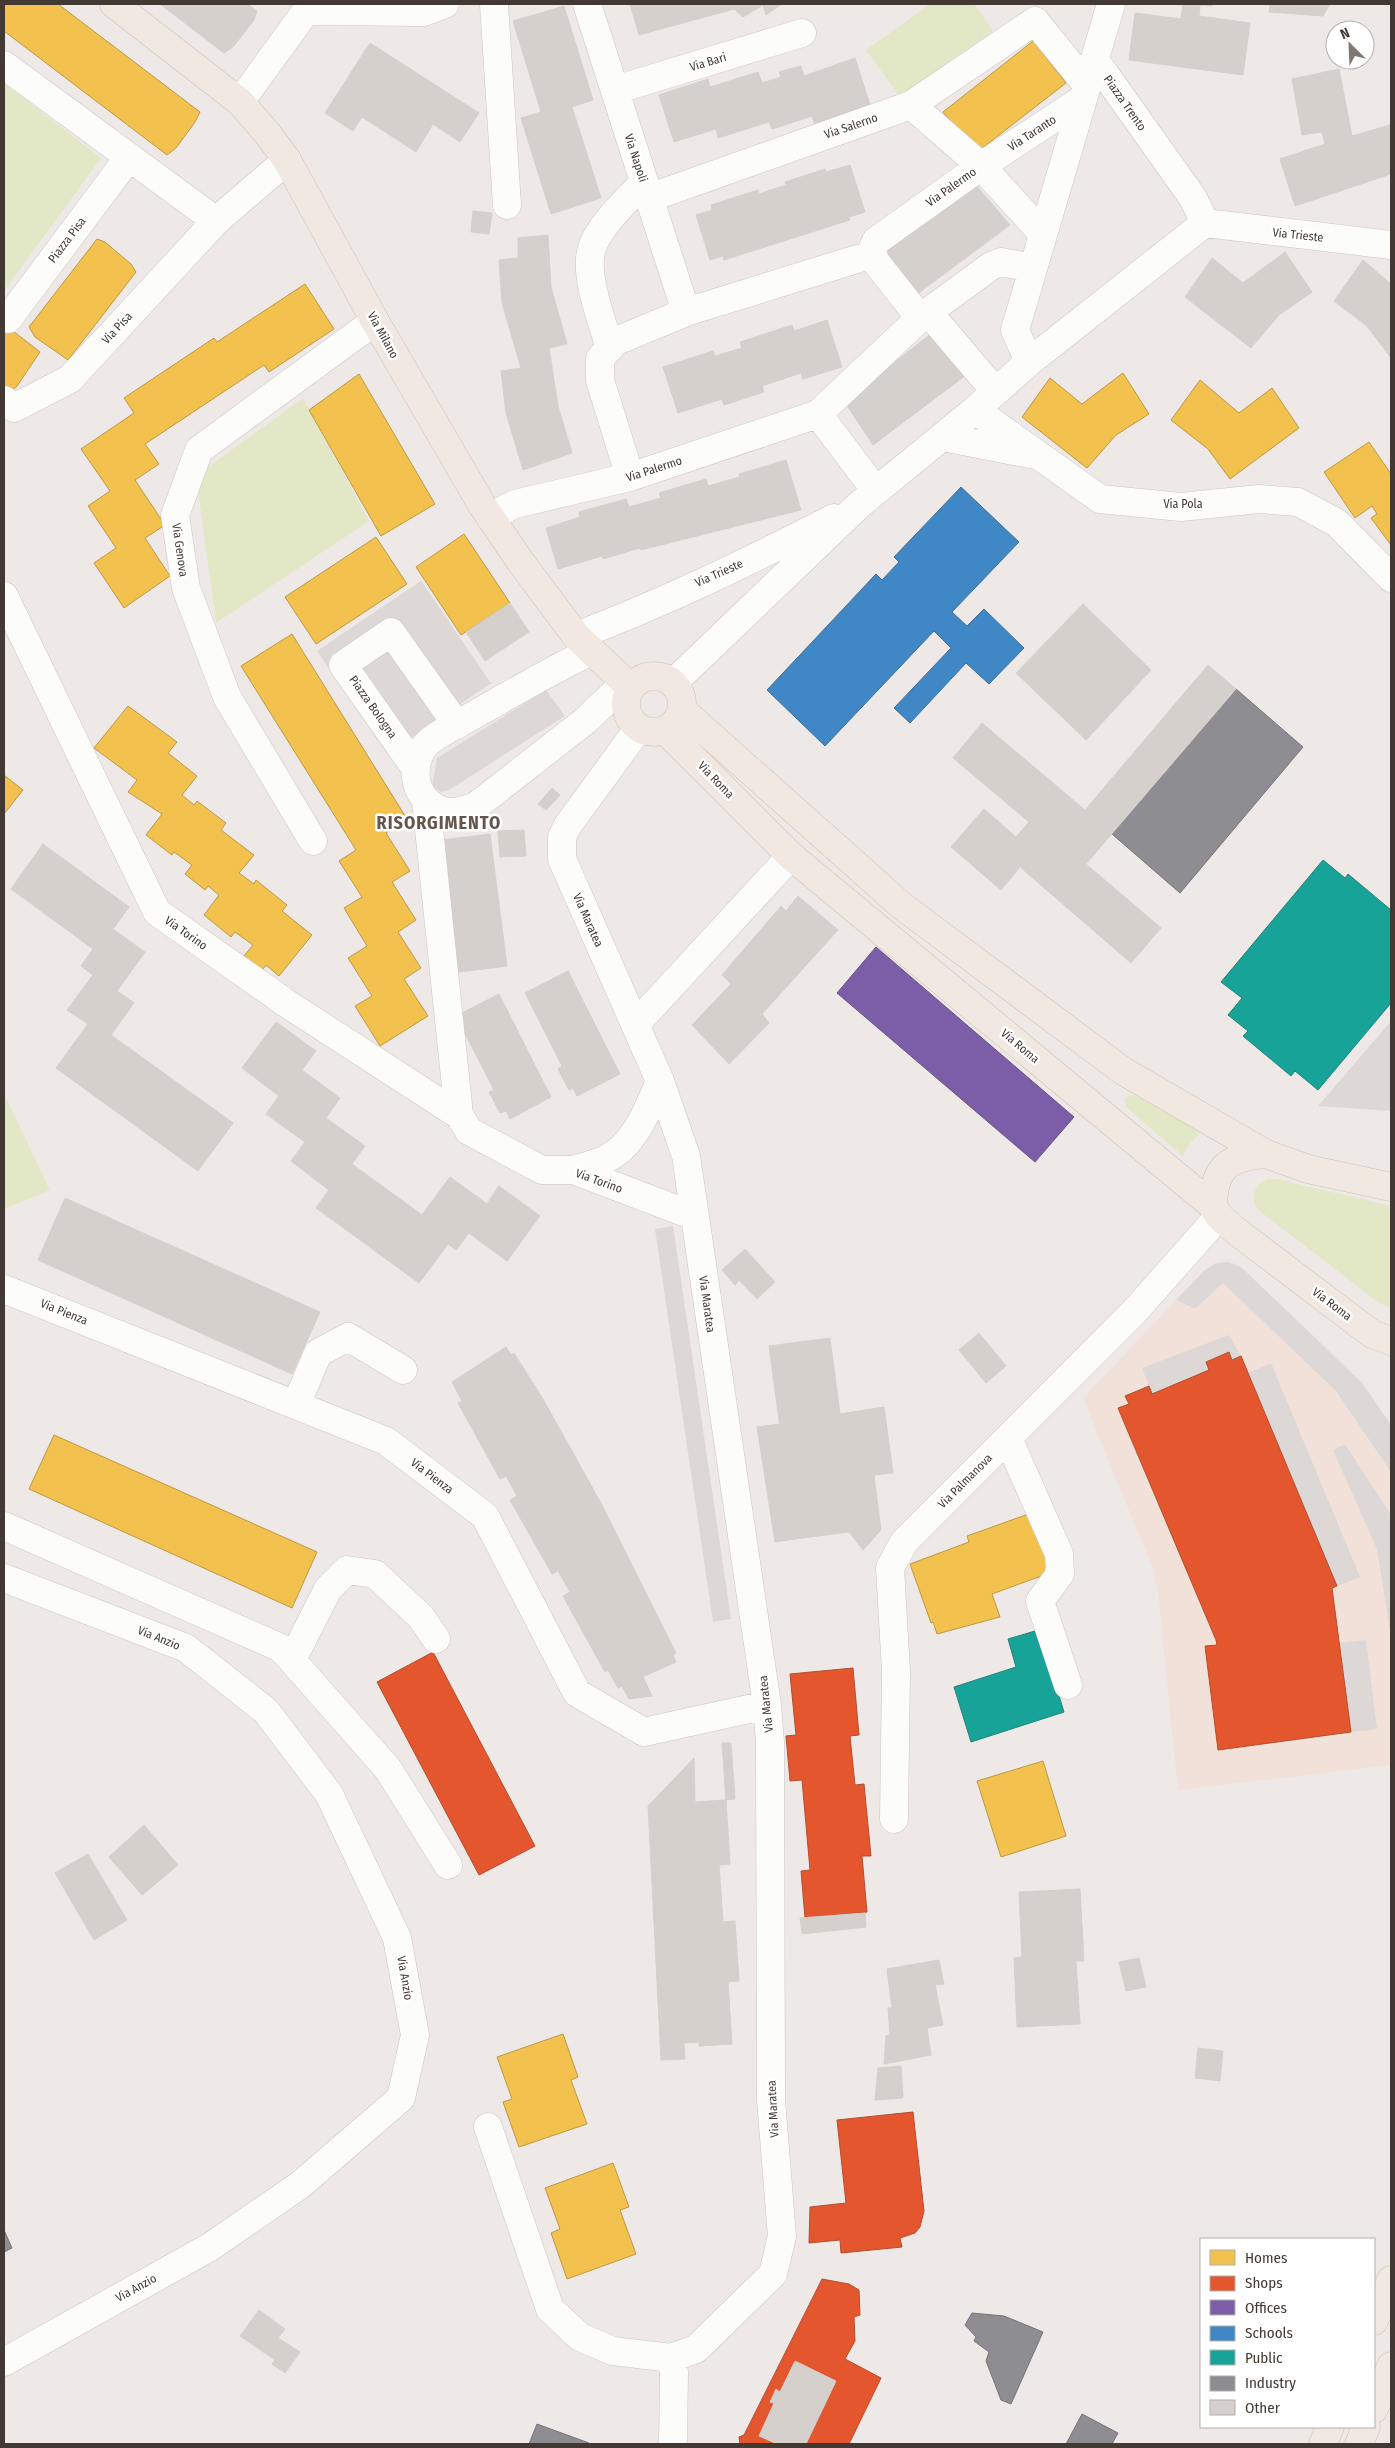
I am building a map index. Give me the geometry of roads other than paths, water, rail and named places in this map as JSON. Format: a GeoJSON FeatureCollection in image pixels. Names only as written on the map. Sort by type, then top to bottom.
{"type":"FeatureCollection","features":[{"type":"Feature","properties":{"kind":"main road","name":"Via Milano"},"geometry":{"type":"LineString","coordinates":[[114,4],[240,102],[287,160],[446,446],[490,517],[520,561],[584,643],[628,686]]}},
{"type":"Feature","properties":{"kind":"main road"},"geometry":{"type":"LineString","coordinates":[[662,723],[681,695],[673,682],[658,676],[643,679],[628,686],[627,710],[631,720],[662,723],[902,906],[1124,1071],[1266,1154],[1308,1169],[1391,1187]]}},
{"type":"Feature","properties":{"kind":"main road","name":"Via Roma"},"geometry":{"type":"LineString","coordinates":[[662,723],[791,856],[1216,1211],[1382,1338],[1391,1356]]}},
{"type":"Feature","properties":{"kind":"main road"},"geometry":{"type":"LineString","coordinates":[[1216,1211],[1213,1185],[1224,1167],[1243,1156],[1266,1154]]}},
{"type":"Feature","properties":{"kind":"main road"},"geometry":{"type":"LineString","coordinates":[[1375,2319],[1391,2280]]}},
{"type":"Feature","properties":{"kind":"main road"},"geometry":{"type":"LineString","coordinates":[[1375,2406],[1391,2366]]}},
{"type":"Feature","properties":{"kind":"main road"},"geometry":{"type":"LineString","coordinates":[[1323,2444],[1330,2428]]}},
{"type":"Feature","properties":{"kind":"main road"},"geometry":{"type":"LineString","coordinates":[[1359,2444],[1366,2428]]}},
{"type":"Feature","properties":{"kind":"street"},"geometry":{"type":"LineString","coordinates":[[240,102],[306,11],[424,12],[445,4]]}},
{"type":"Feature","properties":{"kind":"street"},"geometry":{"type":"LineString","coordinates":[[494,4],[506,205]]}},
{"type":"Feature","properties":{"kind":"street","name":"Via Napoli"},"geometry":{"type":"LineString","coordinates":[[587,4],[686,312]]}},
{"type":"Feature","properties":{"kind":"street"},"geometry":{"type":"LineString","coordinates":[[1111,4],[1015,330],[1029,362],[1205,223]]}},
{"type":"Feature","properties":{"kind":"street","name":"Via Salerno"},"geometry":{"type":"LineString","coordinates":[[610,348],[590,273],[592,246],[611,217],[647,190],[911,105],[1035,21],[1088,82]]}},
{"type":"Feature","properties":{"kind":"street","name":"Via Bari"},"geometry":{"type":"LineString","coordinates":[[614,90],[802,33]]}},
{"type":"Feature","properties":{"kind":"street"},"geometry":{"type":"LineString","coordinates":[[4,65],[216,221]]}},
{"type":"Feature","properties":{"kind":"street","name":"Via Taranto"},"geometry":{"type":"LineString","coordinates":[[981,166],[1088,82]]}},
{"type":"Feature","properties":{"kind":"street","name":"Piazza Trento"},"geometry":{"type":"LineString","coordinates":[[1088,82],[1193,198],[1205,223]]}},
{"type":"Feature","properties":{"kind":"street"},"geometry":{"type":"LineString","coordinates":[[911,105],[981,166],[1043,234]]}},
{"type":"Feature","properties":{"kind":"street","name":"Piazza Pisa"},"geometry":{"type":"LineString","coordinates":[[4,316],[8,319],[128,156]]}},
{"type":"Feature","properties":{"kind":"street","name":"Via Pisa"},"geometry":{"type":"LineString","coordinates":[[4,400],[14,408],[70,379],[216,221],[287,160]]}},
{"type":"Feature","properties":{"kind":"street","name":"Via Palermo"},"geometry":{"type":"LineString","coordinates":[[981,166],[876,241],[872,250],[875,260],[995,391]]}},
{"type":"Feature","properties":{"kind":"street","name":"Via Trieste"},"geometry":{"type":"LineString","coordinates":[[1205,223],[1391,245]]}},
{"type":"Feature","properties":{"kind":"street"},"geometry":{"type":"LineString","coordinates":[[630,477],[600,380],[600,359],[614,342],[686,312],[856,259]]}},
{"type":"Feature","properties":{"kind":"street","name":"Via Palermo"},"geometry":{"type":"LineString","coordinates":[[490,517],[515,504],[630,477],[818,414],[924,315],[991,266],[1001,262],[1033,268]]}},
{"type":"Feature","properties":{"kind":"street","name":"Via Genova"},"geometry":{"type":"LineString","coordinates":[[313,841],[227,697],[186,588],[176,515],[199,450],[375,321]]}},
{"type":"Feature","properties":{"kind":"street","name":"Via Trieste"},"geometry":{"type":"LineString","coordinates":[[673,682],[868,498],[975,410],[1029,362]]}},
{"type":"Feature","properties":{"kind":"street","name":"Via Pola"},"geometry":{"type":"LineString","coordinates":[[975,410],[1100,499],[1181,507],[1259,499],[1298,502],[1337,523],[1391,578]]}},
{"type":"Feature","properties":{"kind":"street"},"geometry":{"type":"LineString","coordinates":[[818,414],[868,498]]}},
{"type":"Feature","properties":{"kind":"street"},"geometry":{"type":"LineString","coordinates":[[942,437],[1039,456]]}},
{"type":"Feature","properties":{"kind":"street","name":"Via Trieste"},"geometry":{"type":"LineString","coordinates":[[584,643],[608,624],[766,552],[868,498]]}},
{"type":"Feature","properties":{"kind":"street","name":"Via Torino"},"geometry":{"type":"LineString","coordinates":[[4,596],[157,912],[286,1003],[459,1114],[469,1131],[542,1170],[573,1170],[694,1216]]}},
{"type":"Feature","properties":{"kind":"street","name":"Piazza Bologna"},"geometry":{"type":"LineString","coordinates":[[426,800],[418,789],[416,768],[343,664],[391,632],[457,725]]}},
{"type":"Feature","properties":{"kind":"street"},"geometry":{"type":"LineString","coordinates":[[416,768],[417,758],[422,749],[432,740],[546,673],[584,643]]}},
{"type":"Feature","properties":{"kind":"street"},"geometry":{"type":"LineString","coordinates":[[426,800],[437,808],[450,812],[464,811],[476,806],[628,686]]}},
{"type":"Feature","properties":{"kind":"street","name":"Via Maratea"},"geometry":{"type":"LineString","coordinates":[[488,2127],[550,2309],[580,2337],[613,2351],[671,2358],[696,2349],[773,2274],[782,2236],[771,2100],[770,1742],[767,1705],[686,1156],[660,1081],[562,859],[562,838],[568,825],[662,723]]}},
{"type":"Feature","properties":{"kind":"street"},"geometry":{"type":"LineString","coordinates":[[426,800],[459,1114]]}},
{"type":"Feature","properties":{"kind":"street"},"geometry":{"type":"LineString","coordinates":[[635,1025],[791,856]]}},
{"type":"Feature","properties":{"kind":"street"},"geometry":{"type":"LineString","coordinates":[[573,1170],[606,1160],[622,1149],[645,1116],[660,1081]]}},
{"type":"Feature","properties":{"kind":"street","name":"Via Palmanova"},"geometry":{"type":"LineString","coordinates":[[894,1818],[896,1671],[890,1568],[904,1542],[1134,1312],[1216,1211]]}},
{"type":"Feature","properties":{"kind":"street","name":"Via Pienza"},"geometry":{"type":"LineString","coordinates":[[4,1288],[386,1441],[485,1516],[577,1693],[644,1732],[767,1705]]}},
{"type":"Feature","properties":{"kind":"street"},"geometry":{"type":"LineString","coordinates":[[296,1405],[318,1353],[348,1337],[403,1370]]}},
{"type":"Feature","properties":{"kind":"street"},"geometry":{"type":"LineString","coordinates":[[1008,1438],[1059,1554],[1060,1574],[1040,1601],[1068,1685]]}},
{"type":"Feature","properties":{"kind":"street"},"geometry":{"type":"LineString","coordinates":[[4,1526],[280,1648],[388,1769],[448,1865]]}},
{"type":"Feature","properties":{"kind":"street"},"geometry":{"type":"LineString","coordinates":[[292,1660],[328,1589],[347,1570],[375,1574],[421,1616],[436,1639]]}},
{"type":"Feature","properties":{"kind":"street","name":"Via Anzio"},"geometry":{"type":"LineString","coordinates":[[4,1578],[186,1648],[266,1711],[329,1794],[397,1938],[415,2035],[401,2098],[300,2185],[210,2247],[4,2362]]}},
{"type":"Feature","properties":{"kind":"street"},"geometry":{"type":"LineString","coordinates":[[671,2358],[674,2372],[673,2444]]}},
{"type":"Feature","properties":{"kind":"district","name":"RISORGIMENTO"},"geometry":{"type":"Point","coordinates":[439,823]}}]}
